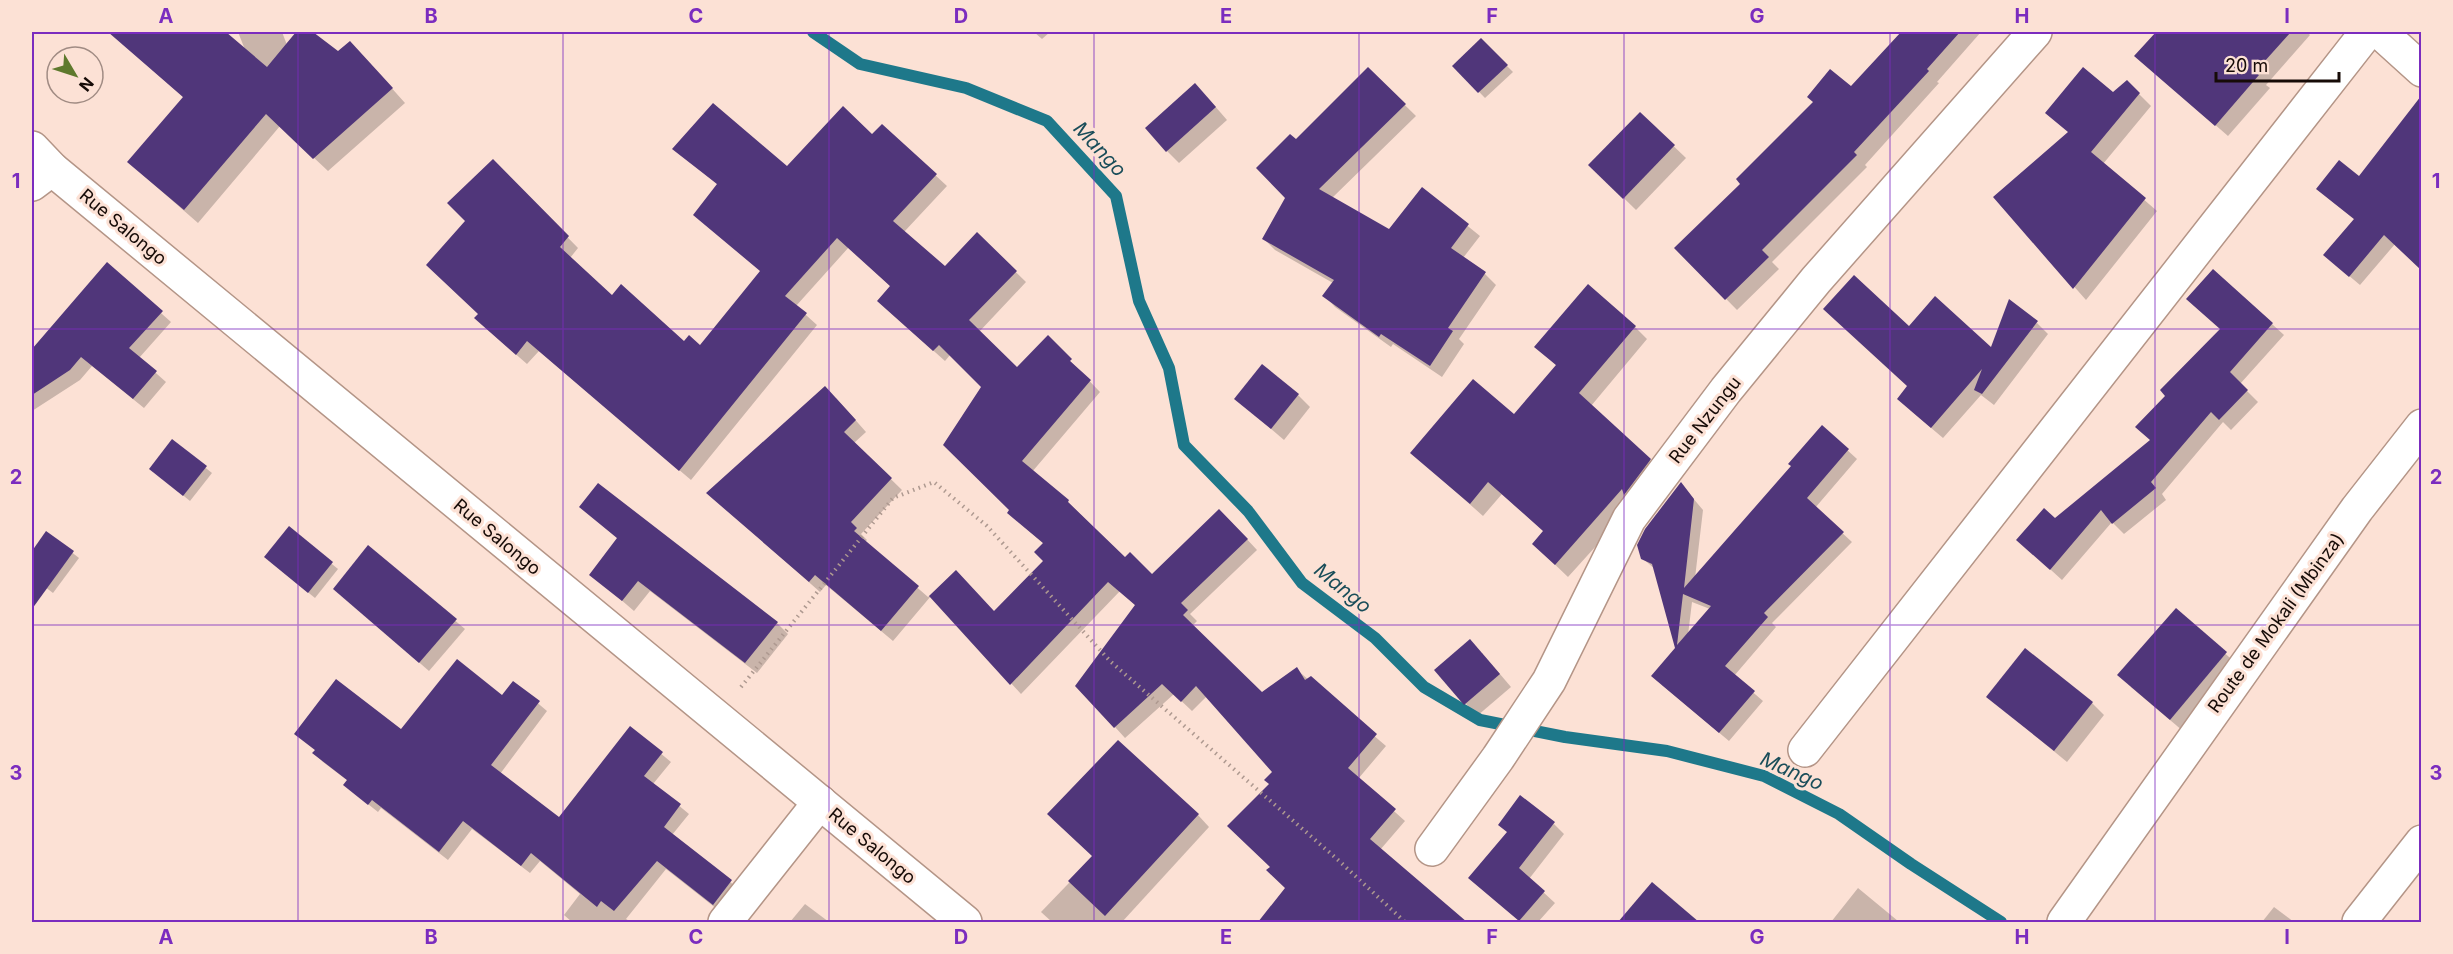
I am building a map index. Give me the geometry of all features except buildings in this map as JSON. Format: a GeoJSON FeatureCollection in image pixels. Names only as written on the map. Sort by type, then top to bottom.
{"type":"FeatureCollection","features":[{"type":"Feature","properties":{"kind":"street","name":"Rue Nzungu"},"geometry":{"type":"LineString","coordinates":[[1432,849],[1498,758],[1549,681],[1629,519],[1726,390],[1816,280],[2035,32]]}},
{"type":"Feature","properties":{"kind":"street"},"geometry":{"type":"LineString","coordinates":[[1805,750],[2367,32]]}},
{"type":"Feature","properties":{"kind":"street"},"geometry":{"type":"LineString","coordinates":[[2380,32],[2421,70]]}},
{"type":"Feature","properties":{"kind":"street","name":"Rue Salongo"},"geometry":{"type":"LineString","coordinates":[[38,167],[966,922]]}},
{"type":"Feature","properties":{"kind":"street","name":"Route de Mokali (Mbinza)"},"geometry":{"type":"LineString","coordinates":[[2064,922],[2357,509],[2421,426]]}},
{"type":"Feature","properties":{"kind":"street"},"geometry":{"type":"LineString","coordinates":[[725,922],[820,802]]}},
{"type":"Feature","properties":{"kind":"street"},"geometry":{"type":"LineString","coordinates":[[2359,922],[2421,842]]}},
{"type":"Feature","properties":{"kind":"path"},"geometry":{"type":"LineString","coordinates":[[717,718],[893,498],[934,482],[987,526],[1111,662],[1337,859],[1405,922]]}},
{"type":"Feature","properties":{"kind":"waterway","name":"Mango"},"geometry":{"type":"LineString","coordinates":[[813,32],[860,64],[966,88],[1047,121],[1116,196],[1139,301],[1169,368],[1184,445],[1248,511],[1302,583],[1375,638],[1424,687],[1480,720],[1565,737],[1667,751],[1764,776],[1839,814],[2001,922]]}}]}
